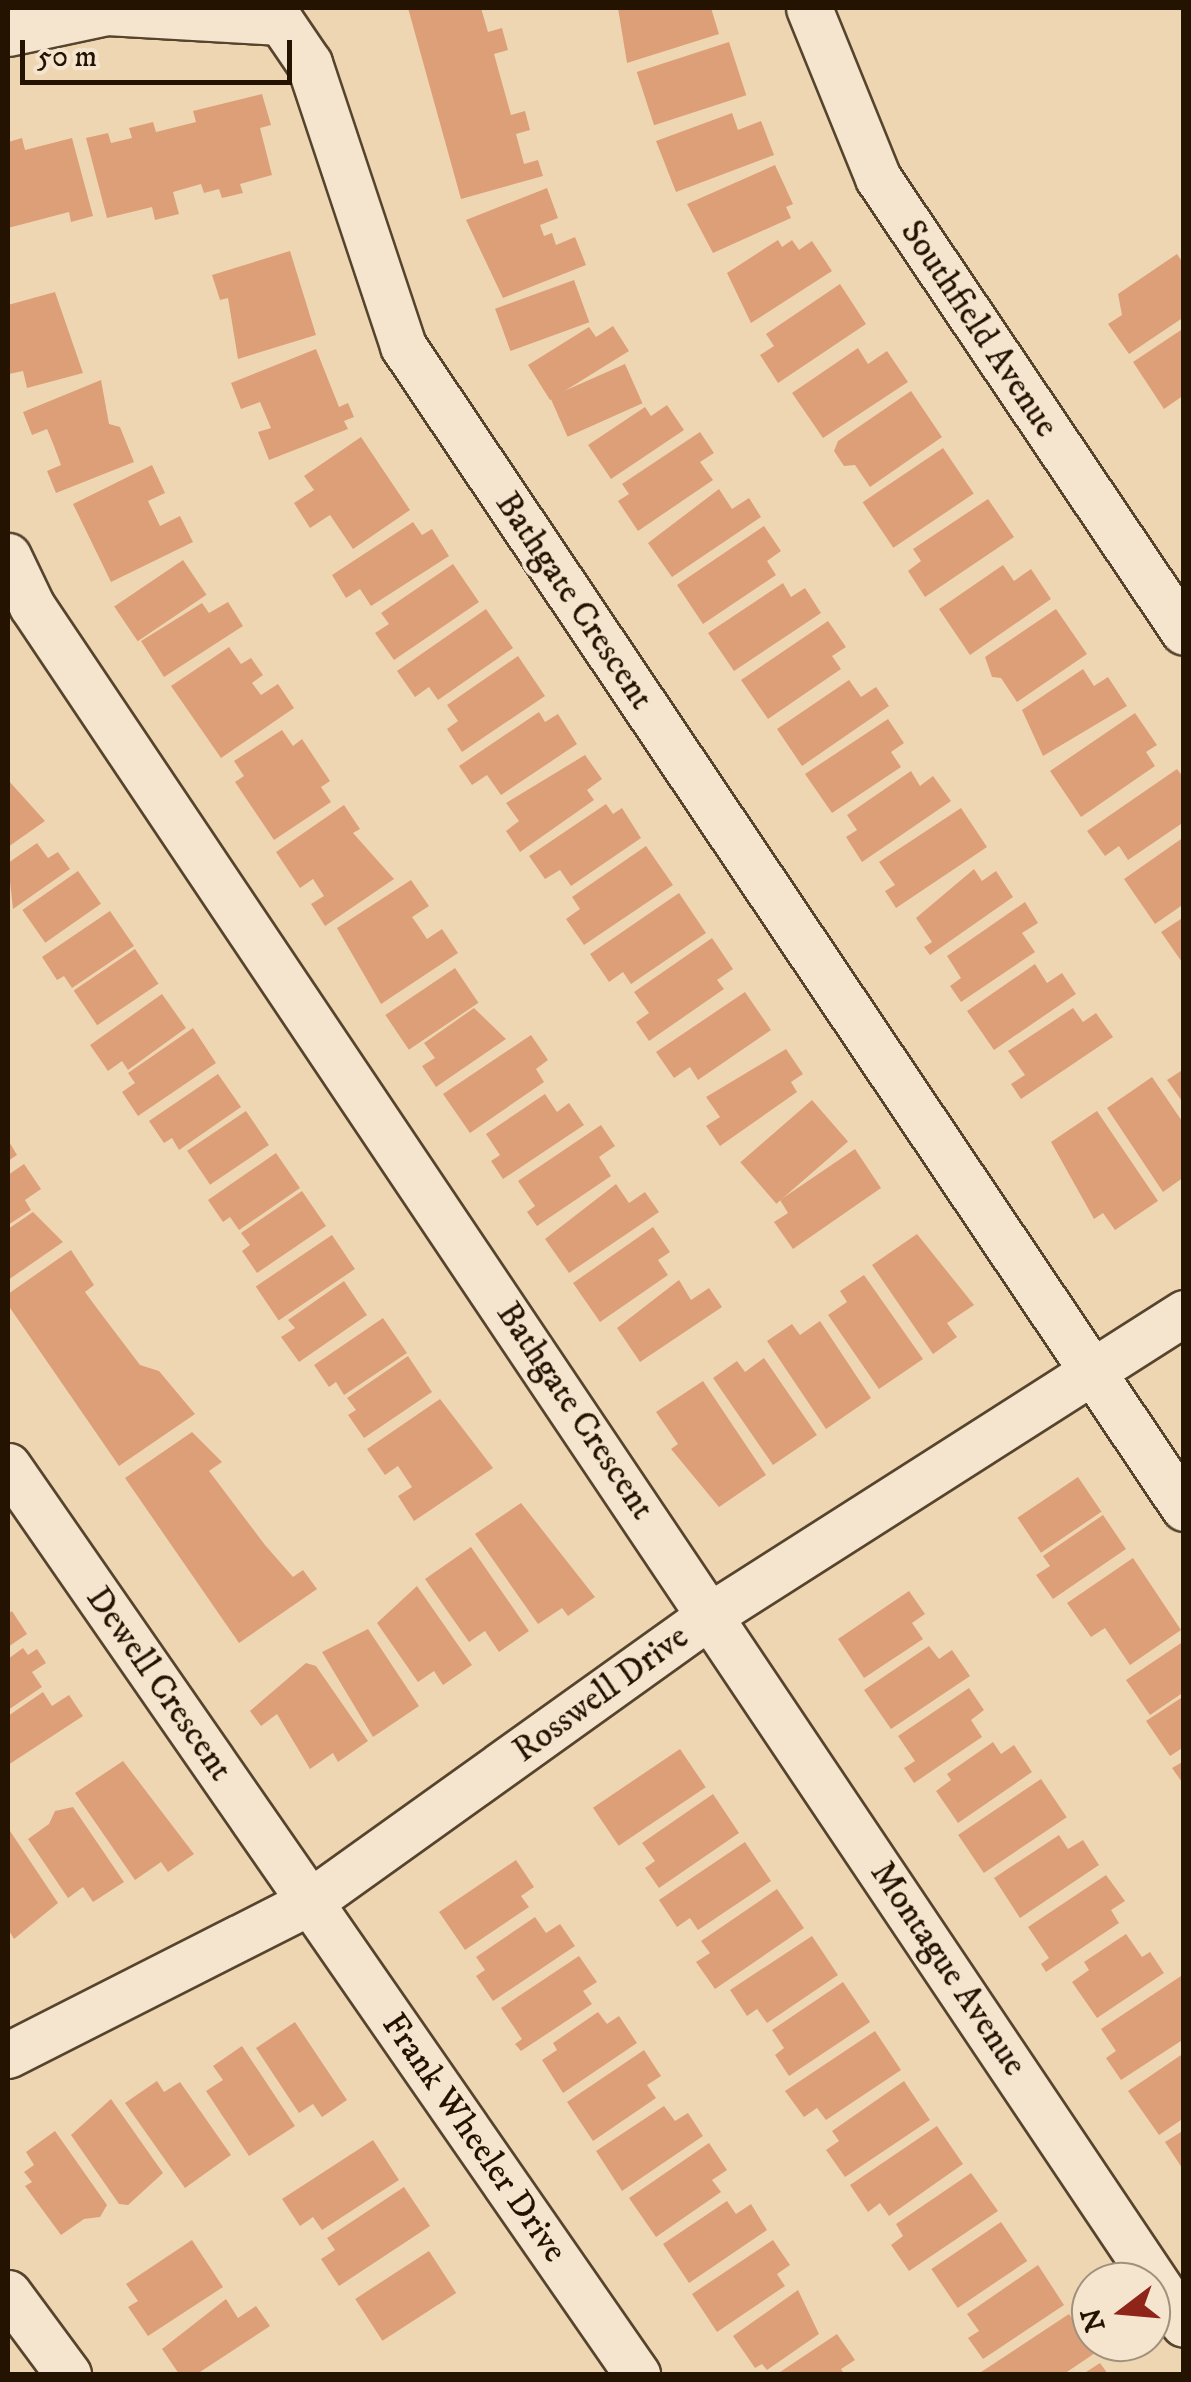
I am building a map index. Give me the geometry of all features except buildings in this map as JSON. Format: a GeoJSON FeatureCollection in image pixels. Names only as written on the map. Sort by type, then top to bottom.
{"type":"FeatureCollection","features":[{"type":"Feature","properties":{"kind":"street","name":"Southfield Avenue"},"geometry":{"type":"LineString","coordinates":[[809,8],[878,178],[1184,632]]}},
{"type":"Feature","properties":{"kind":"street","name":"Bathgate Crescent"},"geometry":{"type":"LineString","coordinates":[[8,33],[107,12],[281,22],[309,63],[403,346],[1091,1375]]}},
{"type":"Feature","properties":{"kind":"street","name":"Bathgate Crescent"},"geometry":{"type":"LineString","coordinates":[[8,556],[32,606],[712,1614]]}},
{"type":"Feature","properties":{"kind":"street","name":"Rosswell Drive"},"geometry":{"type":"LineString","coordinates":[[8,2055],[310,1901],[712,1614],[1184,1313]]}},
{"type":"Feature","properties":{"kind":"street"},"geometry":{"type":"LineString","coordinates":[[1091,1375],[1184,1508]]}},
{"type":"Feature","properties":{"kind":"street","name":"Dewell Crescent"},"geometry":{"type":"LineString","coordinates":[[8,1466],[310,1901]]}},
{"type":"Feature","properties":{"kind":"street","name":"Montague Avenue"},"geometry":{"type":"LineString","coordinates":[[712,1614],[1184,2324]]}},
{"type":"Feature","properties":{"kind":"street","name":"Frank Wheeler Drive"},"geometry":{"type":"LineString","coordinates":[[310,1901],[636,2374]]}},
{"type":"Feature","properties":{"kind":"street"},"geometry":{"type":"LineString","coordinates":[[8,2292],[68,2374]]}}]}
